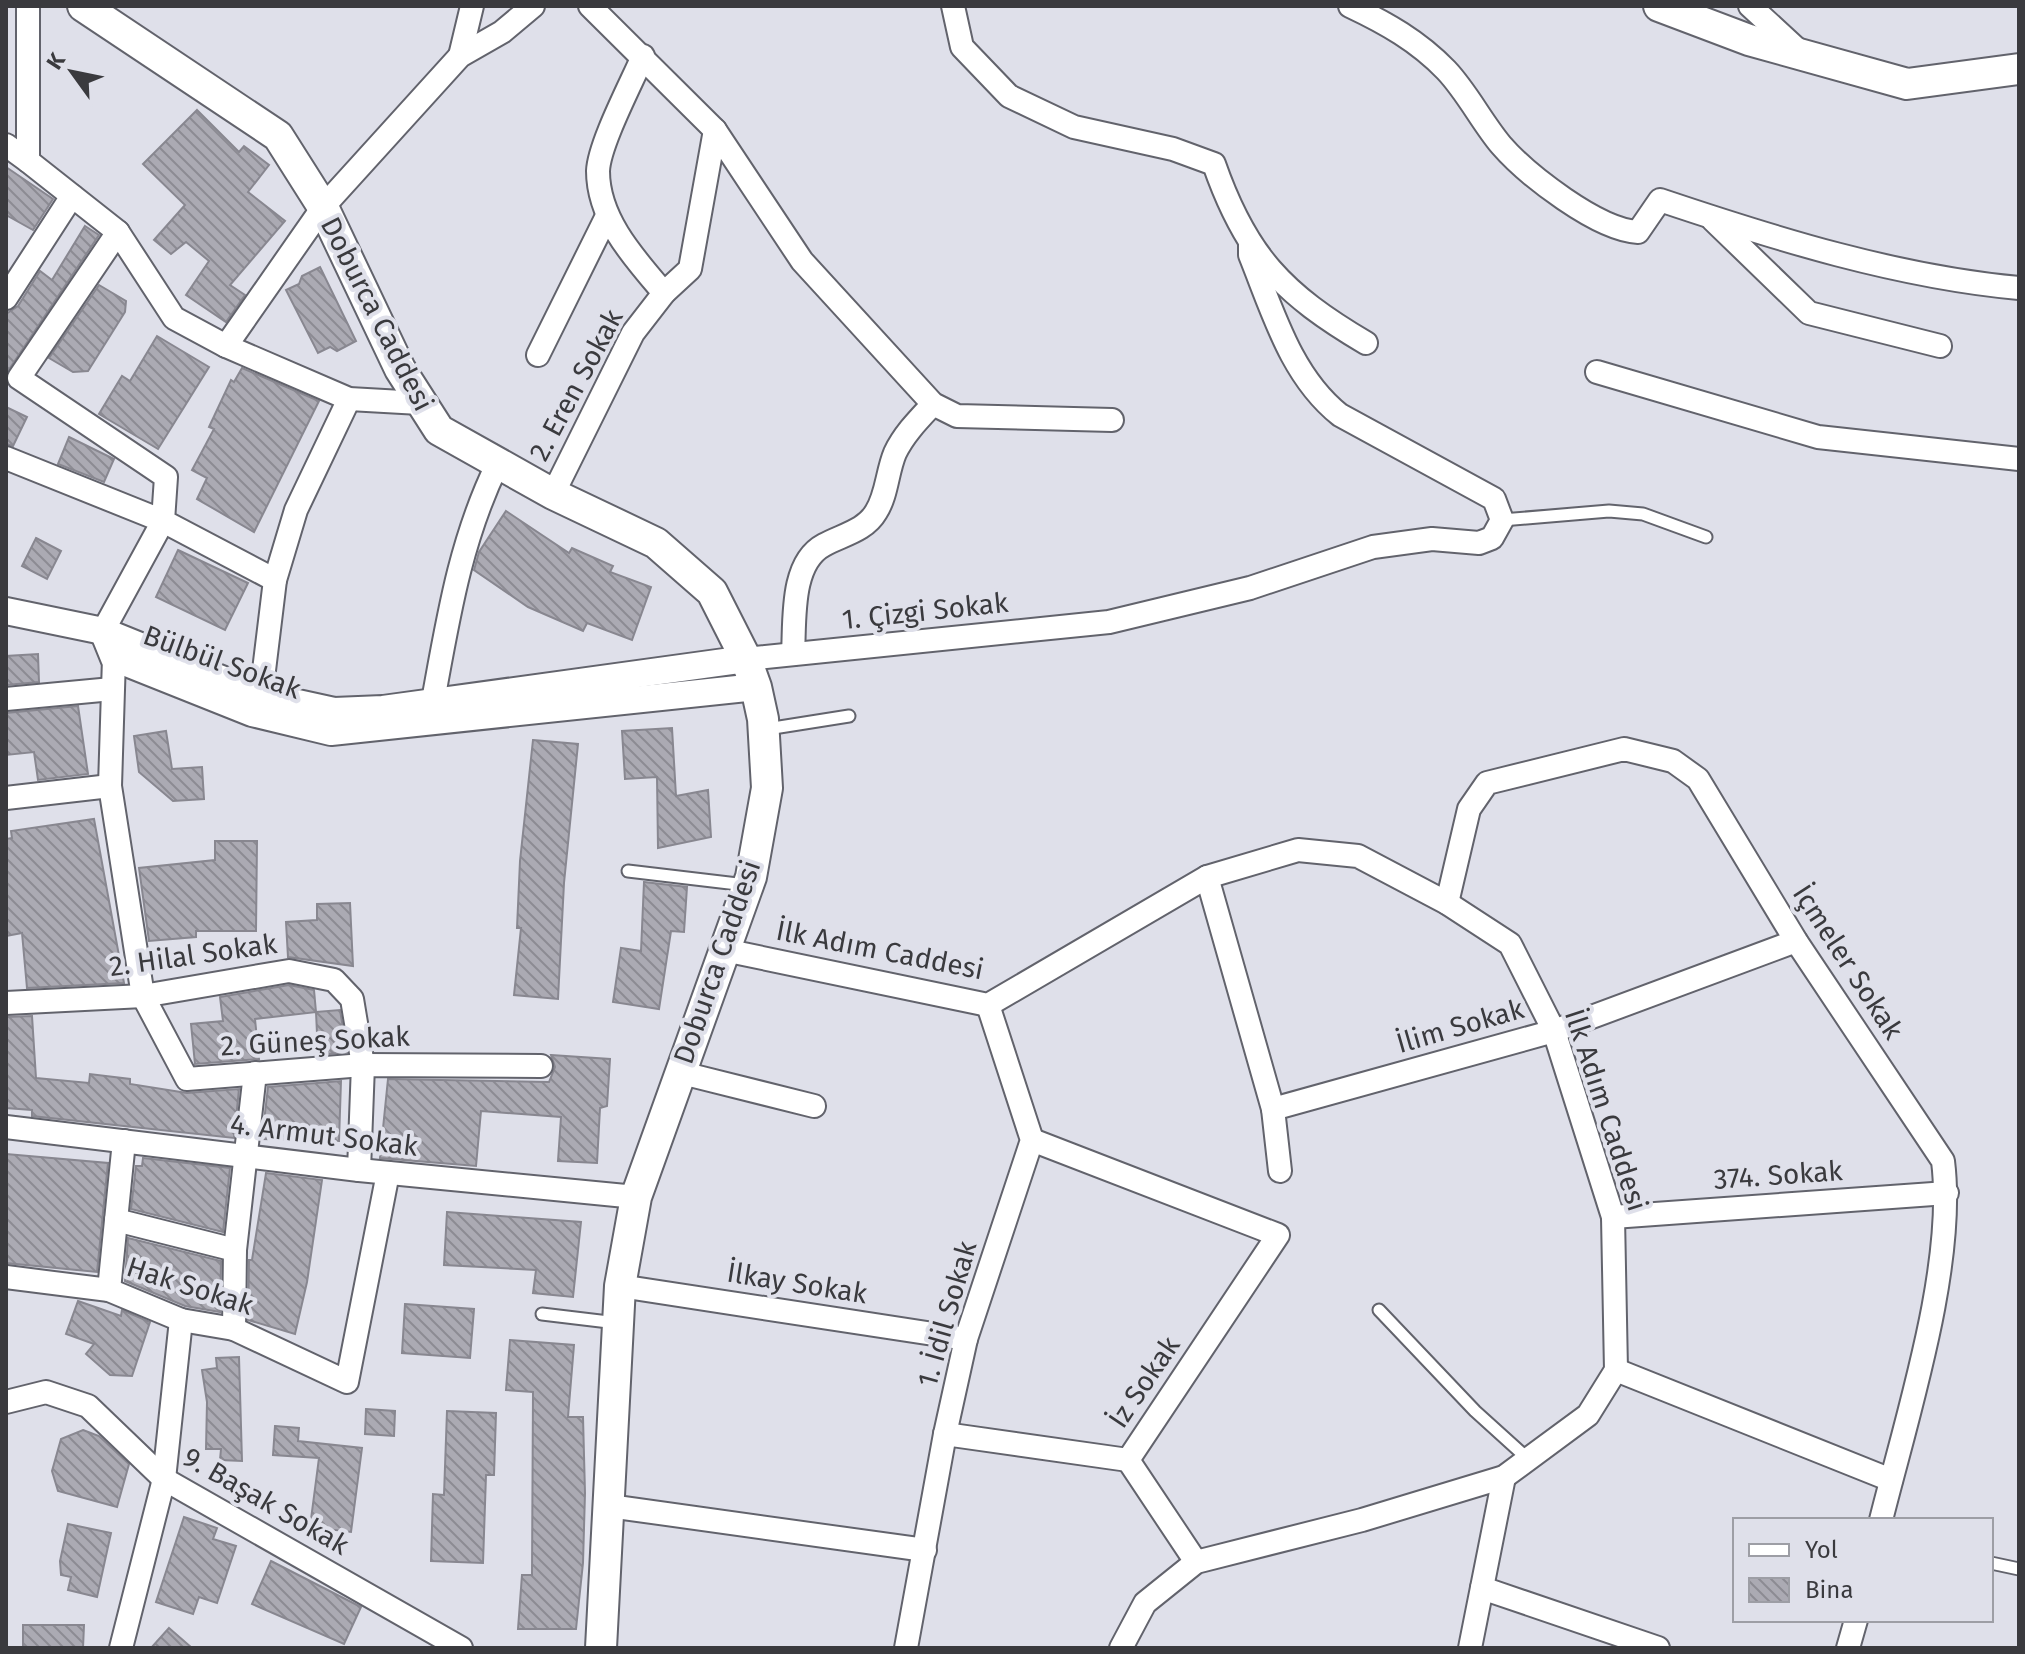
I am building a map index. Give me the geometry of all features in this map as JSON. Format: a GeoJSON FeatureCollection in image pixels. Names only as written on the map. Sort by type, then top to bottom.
{"type":"FeatureCollection","features":[{"type":"Feature","properties":{"kind":"main road","name":"Doburca Caddesi"},"geometry":{"type":"LineString","coordinates":[[83,6],[278,136],[323,207],[420,403],[439,430],[497,465],[656,543],[712,592],[751,673],[764,730],[767,788],[747,885],[636,1197],[620,1286],[601,1648]]}},
{"type":"Feature","properties":{"kind":"main road"},"geometry":{"type":"LineString","coordinates":[[1659,6],[1803,55],[1907,84],[2019,69]]}},
{"type":"Feature","properties":{"kind":"street"},"geometry":{"type":"LineString","coordinates":[[28,6],[28,161]]}},
{"type":"Feature","properties":{"kind":"street"},"geometry":{"type":"LineString","coordinates":[[460,56],[472,6]]}},
{"type":"Feature","properties":{"kind":"street"},"geometry":{"type":"LineString","coordinates":[[226,346],[323,207],[460,56],[502,32],[533,6]]}},
{"type":"Feature","properties":{"kind":"street"},"geometry":{"type":"LineString","coordinates":[[590,6],[715,130],[802,261],[933,404],[957,416],[1112,420]]}},
{"type":"Feature","properties":{"kind":"street"},"geometry":{"type":"LineString","coordinates":[[953,6],[962,47],[1009,96],[1074,127],[1173,149],[1214,164],[1230,210],[1265,267],[1318,315],[1366,343]]}},
{"type":"Feature","properties":{"kind":"street"},"geometry":{"type":"LineString","coordinates":[[1350,6],[1396,28],[1447,71],[1502,146],[1549,188],[1622,231],[1638,232],[1660,200],[1710,217],[1962,282],[2019,288]]}},
{"type":"Feature","properties":{"kind":"street"},"geometry":{"type":"LineString","coordinates":[[1750,6],[1803,55]]}},
{"type":"Feature","properties":{"kind":"street"},"geometry":{"type":"LineString","coordinates":[[643,56],[598,169],[607,216],[634,259],[664,293]]}},
{"type":"Feature","properties":{"kind":"street","name":"2. Eren Sokak"},"geometry":{"type":"LineString","coordinates":[[553,494],[633,333],[664,293],[690,269],[715,130]]}},
{"type":"Feature","properties":{"kind":"street"},"geometry":{"type":"LineString","coordinates":[[6,145],[118,232],[174,318],[226,346],[349,399],[420,403]]}},
{"type":"Feature","properties":{"kind":"street"},"geometry":{"type":"LineString","coordinates":[[6,298],[72,196]]}},
{"type":"Feature","properties":{"kind":"street"},"geometry":{"type":"LineString","coordinates":[[538,355],[607,216]]}},
{"type":"Feature","properties":{"kind":"street"},"geometry":{"type":"LineString","coordinates":[[1710,217],[1809,313],[1940,346]]}},
{"type":"Feature","properties":{"kind":"street"},"geometry":{"type":"LineString","coordinates":[[6,611],[103,631],[163,521],[166,477],[19,378],[118,232]]}},
{"type":"Feature","properties":{"kind":"street"},"geometry":{"type":"LineString","coordinates":[[1250,243],[1250,255],[1295,363],[1325,403],[1340,415],[1494,499],[1502,520]]}},
{"type":"Feature","properties":{"kind":"street"},"geometry":{"type":"LineString","coordinates":[[1597,372],[1818,437],[2019,459]]}},
{"type":"Feature","properties":{"kind":"street"},"geometry":{"type":"LineString","coordinates":[[261,695],[275,580],[296,510],[349,399]]}},
{"type":"Feature","properties":{"kind":"street"},"geometry":{"type":"LineString","coordinates":[[793,654],[797,595],[804,566],[822,546],[849,536],[876,514],[895,454],[909,431],[933,404]]}},
{"type":"Feature","properties":{"kind":"street"},"geometry":{"type":"LineString","coordinates":[[6,458],[163,521],[275,580]]}},
{"type":"Feature","properties":{"kind":"street"},"geometry":{"type":"LineString","coordinates":[[435,712],[452,591],[477,507],[497,465]]}},
{"type":"Feature","properties":{"kind":"street","name":"1. Çizgi Sokak"},"geometry":{"type":"LineString","coordinates":[[751,673],[793,654],[1109,622],[1250,588],[1373,547],[1432,539],[1486,542],[1497,533],[1502,520]]}},
{"type":"Feature","properties":{"kind":"street","name":"Bülbül Sokak"},"geometry":{"type":"LineString","coordinates":[[103,631],[261,695],[334,711],[383,709],[435,712]]}},
{"type":"Feature","properties":{"kind":"street","name":"Bülbül Sokak"},"geometry":{"type":"LineString","coordinates":[[103,631],[114,658],[252,713],[331,732],[435,712],[751,673]]}},
{"type":"Feature","properties":{"kind":"street"},"geometry":{"type":"LineString","coordinates":[[114,658],[110,786],[143,996]]}},
{"type":"Feature","properties":{"kind":"street"},"geometry":{"type":"LineString","coordinates":[[6,699],[112,689]]}},
{"type":"Feature","properties":{"kind":"street","name":"İçmeler Sokak"},"geometry":{"type":"LineString","coordinates":[[1447,903],[1469,809],[1487,783],[1624,749],[1673,761],[1698,779],[1796,941],[1943,1161],[1947,1193],[1933,1306],[1882,1518]]}},
{"type":"Feature","properties":{"kind":"street"},"geometry":{"type":"LineString","coordinates":[[6,798],[110,786]]}},
{"type":"Feature","properties":{"kind":"street","name":"İlk Adım Caddesi"},"geometry":{"type":"LineString","coordinates":[[724,950],[988,1005],[1207,877],[1298,850],[1358,856],[1447,903],[1510,944],[1554,1031],[1613,1217],[1616,1370]]}},
{"type":"Feature","properties":{"kind":"street"},"geometry":{"type":"LineString","coordinates":[[1207,877],[1273,1109],[1280,1171]]}},
{"type":"Feature","properties":{"kind":"street","name":"İlim Sokak"},"geometry":{"type":"LineString","coordinates":[[1273,1109],[1554,1031],[1796,941]]}},
{"type":"Feature","properties":{"kind":"street","name":"2. Hilal Sokak"},"geometry":{"type":"LineString","coordinates":[[6,1003],[143,996],[289,971],[334,980],[352,999],[363,1065],[359,1170]]}},
{"type":"Feature","properties":{"kind":"street","name":"2. Güneş Sokak"},"geometry":{"type":"LineString","coordinates":[[143,996],[187,1079],[363,1065],[541,1066]]}},
{"type":"Feature","properties":{"kind":"street"},"geometry":{"type":"LineString","coordinates":[[988,1005],[1032,1140]]}},
{"type":"Feature","properties":{"kind":"street"},"geometry":{"type":"LineString","coordinates":[[678,1072],[814,1106]]}},
{"type":"Feature","properties":{"kind":"street"},"geometry":{"type":"LineString","coordinates":[[234,1329],[235,1250],[255,1073]]}},
{"type":"Feature","properties":{"kind":"street","name":"4. Armut Sokak"},"geometry":{"type":"LineString","coordinates":[[6,1127],[359,1170],[636,1197]]}},
{"type":"Feature","properties":{"kind":"street","name":"İz Sokak"},"geometry":{"type":"LineString","coordinates":[[1032,1140],[1278,1235],[1128,1460],[1196,1562]]}},
{"type":"Feature","properties":{"kind":"street","name":"1. İdil Sokak"},"geometry":{"type":"LineString","coordinates":[[906,1648],[945,1434],[966,1339],[1032,1140]]}},
{"type":"Feature","properties":{"kind":"street"},"geometry":{"type":"LineString","coordinates":[[109,1290],[124,1141]]}},
{"type":"Feature","properties":{"kind":"street","name":"Hak Sokak"},"geometry":{"type":"LineString","coordinates":[[6,1277],[109,1290],[181,1320],[234,1329],[347,1382],[388,1173]]}},
{"type":"Feature","properties":{"kind":"street","name":"374. Sokak"},"geometry":{"type":"LineString","coordinates":[[1613,1217],[1947,1193]]}},
{"type":"Feature","properties":{"kind":"street"},"geometry":{"type":"LineString","coordinates":[[116,1220],[235,1250]]}},
{"type":"Feature","properties":{"kind":"street","name":"İlkay Sokak"},"geometry":{"type":"LineString","coordinates":[[620,1286],[966,1339]]}},
{"type":"Feature","properties":{"kind":"street"},"geometry":{"type":"LineString","coordinates":[[121,1648],[164,1479],[181,1320]]}},
{"type":"Feature","properties":{"kind":"street"},"geometry":{"type":"LineString","coordinates":[[1121,1648],[1145,1603],[1196,1562],[1362,1520],[1504,1477],[1588,1415],[1616,1370],[1891,1480]]}},
{"type":"Feature","properties":{"kind":"street","name":"9. Başak Sokak"},"geometry":{"type":"LineString","coordinates":[[6,1402],[46,1392],[88,1406],[164,1479],[427,1639],[461,1648]]}},
{"type":"Feature","properties":{"kind":"street"},"geometry":{"type":"LineString","coordinates":[[945,1434],[1128,1460]]}},
{"type":"Feature","properties":{"kind":"street"},"geometry":{"type":"LineString","coordinates":[[1470,1648],[1504,1477]]}},
{"type":"Feature","properties":{"kind":"street"},"geometry":{"type":"LineString","coordinates":[[609,1506],[925,1550]]}},
{"type":"Feature","properties":{"kind":"street"},"geometry":{"type":"LineString","coordinates":[[1482,1588],[1658,1648]]}},
{"type":"Feature","properties":{"kind":"street"},"geometry":{"type":"LineString","coordinates":[[1848,1648],[1855,1622]]}},
{"type":"Feature","properties":{"kind":"lane"},"geometry":{"type":"LineString","coordinates":[[1502,520],[1609,511],[1643,514],[1706,537]]}},
{"type":"Feature","properties":{"kind":"lane"},"geometry":{"type":"LineString","coordinates":[[764,730],[849,716]]}},
{"type":"Feature","properties":{"kind":"lane"},"geometry":{"type":"LineString","coordinates":[[628,871],[747,885]]}},
{"type":"Feature","properties":{"kind":"lane"},"geometry":{"type":"LineString","coordinates":[[1379,1310],[1475,1411],[1528,1459]]}},
{"type":"Feature","properties":{"kind":"lane"},"geometry":{"type":"LineString","coordinates":[[542,1314],[618,1323]]}},
{"type":"Feature","properties":{"kind":"lane"},"geometry":{"type":"LineString","coordinates":[[1993,1563],[2019,1569]]}},
{"type":"Feature","properties":{"kind":"building"},"geometry":{"type":"Polygon","coordinates":[[[197,110],[239,152],[244,146],[269,165],[248,192],[285,221],[230,285],[245,295],[226,322],[186,295],[209,261],[186,242],[171,254],[154,240],[185,205],[143,164],[197,110]]]}},
{"type":"Feature","properties":{"kind":"building"},"geometry":{"type":"Polygon","coordinates":[[[6,167],[53,199],[33,230],[6,215],[6,167]]]}},
{"type":"Feature","properties":{"kind":"building"},"geometry":{"type":"Polygon","coordinates":[[[85,226],[99,235],[6,374],[6,314],[18,306],[40,271],[52,280],[85,226]]]}},
{"type":"Feature","properties":{"kind":"building"},"geometry":{"type":"Polygon","coordinates":[[[320,267],[356,341],[337,351],[330,347],[318,353],[286,290],[299,284],[302,276],[320,267]]]}},
{"type":"Feature","properties":{"kind":"building"},"geometry":{"type":"Polygon","coordinates":[[[99,285],[126,301],[125,312],[88,371],[73,372],[49,358],[99,285]]]}},
{"type":"Feature","properties":{"kind":"building"},"geometry":{"type":"Polygon","coordinates":[[[157,336],[209,367],[158,449],[99,414],[122,376],[130,381],[157,336]]]}},
{"type":"Feature","properties":{"kind":"building"},"geometry":{"type":"Polygon","coordinates":[[[242,368],[319,401],[254,532],[197,499],[207,478],[192,470],[214,429],[209,427],[231,380],[234,382],[242,368]]]}},
{"type":"Feature","properties":{"kind":"building"},"geometry":{"type":"Polygon","coordinates":[[[6,407],[27,417],[13,446],[6,444],[6,407]]]}},
{"type":"Feature","properties":{"kind":"building"},"geometry":{"type":"Polygon","coordinates":[[[69,437],[114,459],[104,482],[58,464],[69,437]]]}},
{"type":"Feature","properties":{"kind":"building"},"geometry":{"type":"Polygon","coordinates":[[[506,511],[569,553],[572,548],[613,566],[610,572],[651,587],[632,640],[587,623],[583,631],[528,607],[474,570],[479,552],[506,511]]]}},
{"type":"Feature","properties":{"kind":"building"},"geometry":{"type":"Polygon","coordinates":[[[36,538],[61,551],[47,579],[22,566],[36,538]]]}},
{"type":"Feature","properties":{"kind":"building"},"geometry":{"type":"Polygon","coordinates":[[[178,550],[248,583],[225,630],[156,597],[178,550]]]}},
{"type":"Feature","properties":{"kind":"building"},"geometry":{"type":"Polygon","coordinates":[[[38,654],[39,682],[6,685],[6,656],[38,654]]]}},
{"type":"Feature","properties":{"kind":"building"},"geometry":{"type":"Polygon","coordinates":[[[78,706],[88,774],[38,780],[34,752],[6,755],[6,713],[78,706]]]}},
{"type":"Feature","properties":{"kind":"building"},"geometry":{"type":"Polygon","coordinates":[[[672,728],[676,796],[708,790],[711,837],[658,848],[657,777],[625,779],[622,731],[672,728]]]}},
{"type":"Feature","properties":{"kind":"building"},"geometry":{"type":"Polygon","coordinates":[[[166,731],[172,769],[202,767],[204,799],[173,801],[139,772],[134,736],[166,731]]]}},
{"type":"Feature","properties":{"kind":"building"},"geometry":{"type":"Polygon","coordinates":[[[533,740],[578,744],[564,883],[558,999],[514,995],[521,928],[517,928],[520,861],[533,740]]]}},
{"type":"Feature","properties":{"kind":"building"},"geometry":{"type":"Polygon","coordinates":[[[94,819],[124,983],[27,988],[22,933],[6,936],[6,839],[12,838],[11,831],[94,819]]]}},
{"type":"Feature","properties":{"kind":"building"},"geometry":{"type":"Polygon","coordinates":[[[215,841],[257,841],[256,931],[196,931],[196,937],[149,941],[139,868],[215,860],[215,841]]]}},
{"type":"Feature","properties":{"kind":"building"},"geometry":{"type":"Polygon","coordinates":[[[644,882],[687,887],[684,932],[671,931],[659,1009],[613,1002],[621,948],[641,951],[644,882]]]}},
{"type":"Feature","properties":{"kind":"building"},"geometry":{"type":"Polygon","coordinates":[[[350,903],[353,966],[288,957],[286,922],[317,920],[317,904],[350,903]]]}},
{"type":"Feature","properties":{"kind":"building"},"geometry":{"type":"Polygon","coordinates":[[[289,985],[314,990],[316,1012],[255,1019],[259,1059],[195,1064],[191,1024],[223,1021],[220,997],[289,985]]]}},
{"type":"Feature","properties":{"kind":"building"},"geometry":{"type":"Polygon","coordinates":[[[340,1010],[347,1052],[318,1055],[316,1012],[340,1010]]]}},
{"type":"Feature","properties":{"kind":"building"},"geometry":{"type":"Polygon","coordinates":[[[32,1016],[36,1078],[89,1083],[90,1074],[130,1079],[130,1084],[187,1093],[239,1089],[234,1138],[32,1116],[32,1110],[6,1108],[6,1017],[32,1016]]]}},
{"type":"Feature","properties":{"kind":"building"},"geometry":{"type":"Polygon","coordinates":[[[551,1055],[610,1059],[607,1106],[600,1108],[597,1163],[558,1161],[561,1117],[481,1111],[476,1166],[380,1158],[388,1079],[549,1082],[555,1067],[551,1055]]]}},
{"type":"Feature","properties":{"kind":"building"},"geometry":{"type":"Polygon","coordinates":[[[341,1081],[339,1141],[262,1139],[268,1087],[341,1081]]]}},
{"type":"Feature","properties":{"kind":"building"},"geometry":{"type":"Polygon","coordinates":[[[6,1154],[108,1163],[97,1272],[6,1263],[6,1154]]]}},
{"type":"Feature","properties":{"kind":"building"},"geometry":{"type":"Polygon","coordinates":[[[143,1158],[230,1168],[223,1232],[131,1209],[136,1166],[142,1166],[143,1158]]]}},
{"type":"Feature","properties":{"kind":"building"},"geometry":{"type":"Polygon","coordinates":[[[266,1173],[322,1180],[307,1282],[295,1334],[248,1320],[249,1260],[252,1260],[266,1173]]]}},
{"type":"Feature","properties":{"kind":"building"},"geometry":{"type":"Polygon","coordinates":[[[447,1212],[581,1222],[573,1297],[533,1293],[536,1270],[444,1265],[447,1212]]]}},
{"type":"Feature","properties":{"kind":"building"},"geometry":{"type":"Polygon","coordinates":[[[128,1238],[221,1261],[220,1312],[185,1306],[125,1281],[128,1238]]]}},
{"type":"Feature","properties":{"kind":"building"},"geometry":{"type":"Polygon","coordinates":[[[78,1301],[121,1316],[122,1310],[150,1322],[132,1376],[110,1375],[86,1354],[94,1344],[66,1334],[78,1301]]]}},
{"type":"Feature","properties":{"kind":"building"},"geometry":{"type":"Polygon","coordinates":[[[405,1304],[474,1309],[470,1358],[402,1353],[405,1304]]]}},
{"type":"Feature","properties":{"kind":"building"},"geometry":{"type":"Polygon","coordinates":[[[510,1340],[574,1345],[568,1417],[583,1417],[585,1493],[583,1563],[576,1629],[518,1629],[522,1575],[532,1575],[533,1392],[506,1390],[510,1340]]]}},
{"type":"Feature","properties":{"kind":"building"},"geometry":{"type":"Polygon","coordinates":[[[239,1357],[242,1461],[220,1460],[221,1449],[206,1449],[207,1402],[202,1370],[217,1368],[216,1358],[239,1357]]]}},
{"type":"Feature","properties":{"kind":"building"},"geometry":{"type":"Polygon","coordinates":[[[366,1409],[395,1411],[394,1436],[365,1434],[366,1409]]]}},
{"type":"Feature","properties":{"kind":"building"},"geometry":{"type":"Polygon","coordinates":[[[447,1411],[496,1413],[494,1475],[486,1475],[483,1563],[431,1561],[433,1494],[444,1495],[447,1411]]]}},
{"type":"Feature","properties":{"kind":"building"},"geometry":{"type":"Polygon","coordinates":[[[275,1426],[299,1428],[298,1441],[362,1448],[351,1532],[310,1527],[319,1458],[273,1455],[275,1426]]]}},
{"type":"Feature","properties":{"kind":"building"},"geometry":{"type":"Polygon","coordinates":[[[83,1430],[99,1436],[129,1464],[117,1507],[58,1491],[52,1471],[61,1439],[83,1430]]]}},
{"type":"Feature","properties":{"kind":"building"},"geometry":{"type":"Polygon","coordinates":[[[184,1517],[217,1528],[213,1539],[236,1546],[217,1603],[199,1597],[193,1614],[156,1602],[184,1517]]]}},
{"type":"Feature","properties":{"kind":"building"},"geometry":{"type":"Polygon","coordinates":[[[68,1524],[111,1533],[97,1597],[68,1590],[71,1577],[61,1575],[60,1561],[68,1524]]]}},
{"type":"Feature","properties":{"kind":"building"},"geometry":{"type":"Polygon","coordinates":[[[271,1561],[361,1607],[344,1644],[252,1604],[271,1561]]]}},
{"type":"Feature","properties":{"kind":"building"},"geometry":{"type":"Polygon","coordinates":[[[23,1625],[84,1625],[83,1648],[23,1648],[23,1625]]]}},
{"type":"Feature","properties":{"kind":"building"},"geometry":{"type":"Polygon","coordinates":[[[169,1628],[192,1648],[151,1648],[169,1628]]]}}]}
